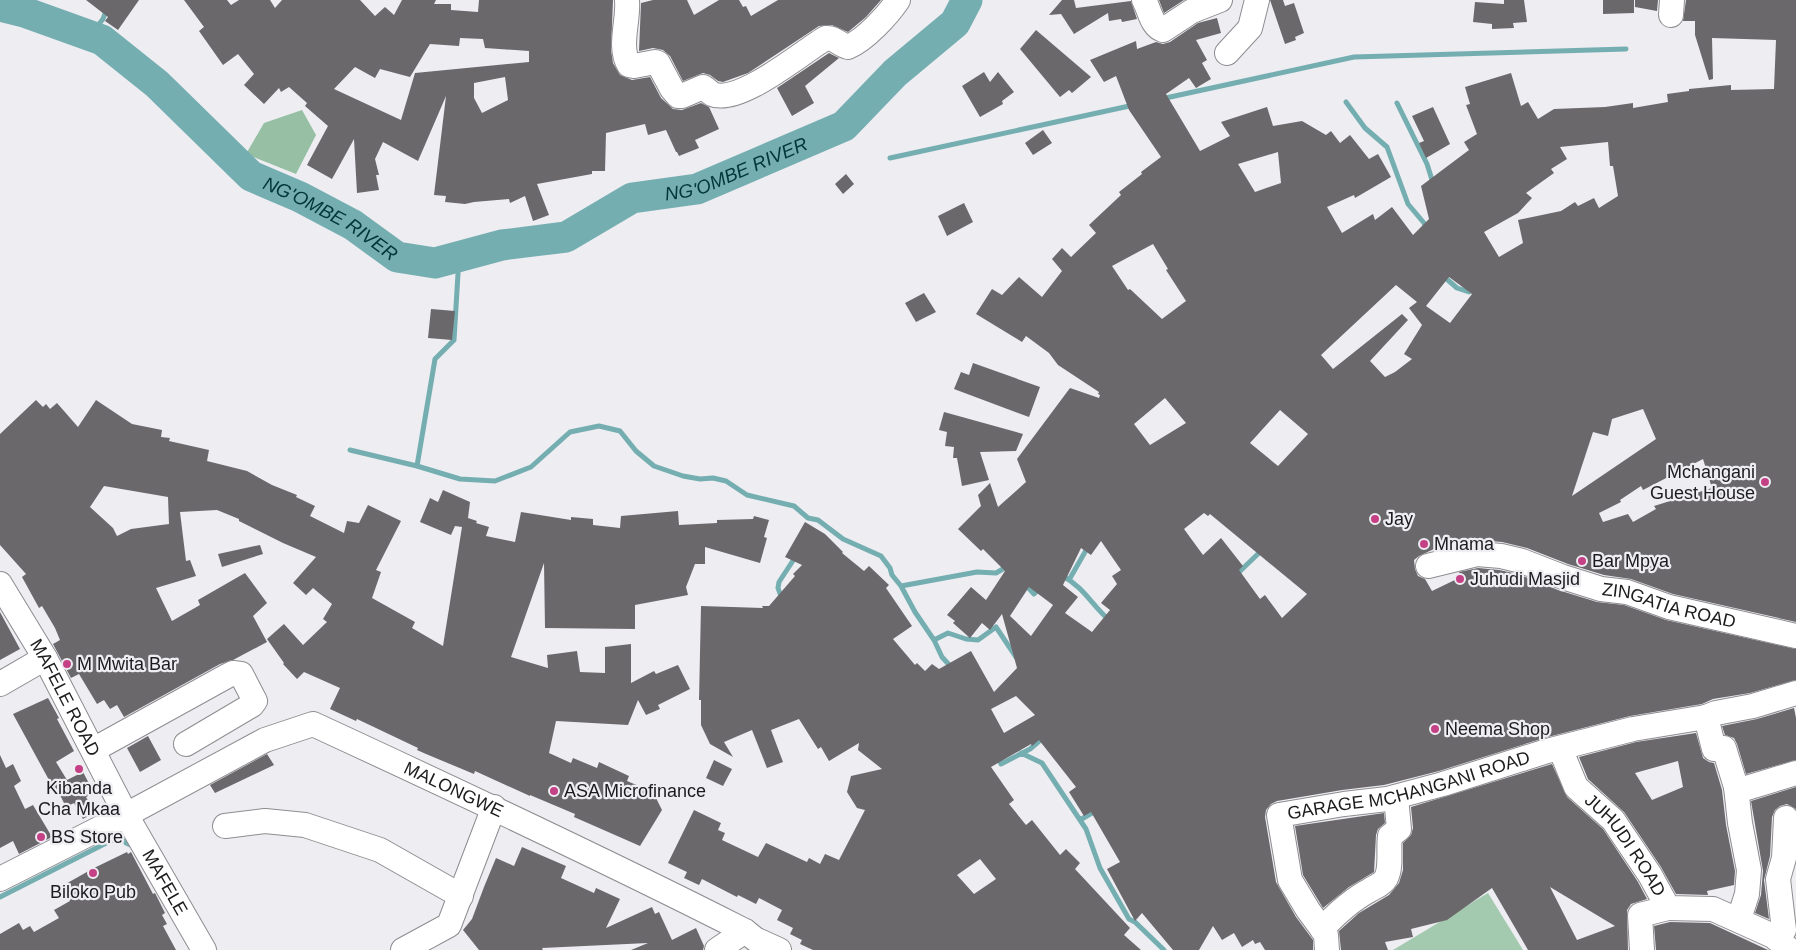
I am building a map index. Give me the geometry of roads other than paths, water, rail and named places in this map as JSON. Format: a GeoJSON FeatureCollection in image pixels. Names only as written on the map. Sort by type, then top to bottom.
{"type":"FeatureCollection","features":[{"type":"Feature","properties":{"kind":"street"},"geometry":{"type":"LineString","coordinates":[[627,0],[628,13],[625,44],[629,65],[634,66],[654,62],[658,64],[672,89],[678,96],[682,96],[703,87],[712,94],[719,95],[749,88],[826,38],[830,38],[848,47],[856,44],[898,0]]}},
{"type":"Feature","properties":{"kind":"street"},"geometry":{"type":"LineString","coordinates":[[1144,0],[1154,22],[1159,29],[1163,30],[1209,2]]}},
{"type":"Feature","properties":{"kind":"street"},"geometry":{"type":"LineString","coordinates":[[1227,53],[1250,28],[1257,0]]}},
{"type":"Feature","properties":{"kind":"street","name":"ZINGATIA ROAD"},"geometry":{"type":"LineString","coordinates":[[1428,566],[1477,554],[1502,556],[1601,589],[1627,592],[1669,607],[1796,636]]}},
{"type":"Feature","properties":{"kind":"street","name":"MAFELE ROAD"},"geometry":{"type":"LineString","coordinates":[[0,584],[45,658],[126,815]]}},
{"type":"Feature","properties":{"kind":"street"},"geometry":{"type":"LineString","coordinates":[[0,684],[45,658]]}},
{"type":"Feature","properties":{"kind":"street"},"geometry":{"type":"LineString","coordinates":[[93,750],[227,676],[233,673],[241,674],[255,701],[252,705],[186,744]]}},
{"type":"Feature","properties":{"kind":"street","name":"GARAGE MCHANGANI ROAD"},"geometry":{"type":"LineString","coordinates":[[1325,939],[1290,880],[1279,815],[1396,797],[1560,748],[1633,729],[1706,717],[1796,693]]}},
{"type":"Feature","properties":{"kind":"street"},"geometry":{"type":"LineString","coordinates":[[1706,717],[1714,749],[1724,748],[1736,787],[1740,823],[1749,870],[1746,894],[1739,919]]}},
{"type":"Feature","properties":{"kind":"street","name":"MALONGWE"},"geometry":{"type":"LineString","coordinates":[[0,879],[126,815],[265,740],[313,724],[494,808],[745,931],[755,939],[779,950]]}},
{"type":"Feature","properties":{"kind":"street","name":"JUHUDI ROAD"},"geometry":{"type":"LineString","coordinates":[[1560,748],[1576,787],[1613,820],[1650,875],[1668,908],[1713,909],[1786,935]]}},
{"type":"Feature","properties":{"kind":"street"},"geometry":{"type":"LineString","coordinates":[[1736,787],[1740,790],[1796,773]]}},
{"type":"Feature","properties":{"kind":"street"},"geometry":{"type":"LineString","coordinates":[[1325,939],[1347,904],[1385,880],[1388,869],[1390,836],[1399,829],[1396,797]]}},
{"type":"Feature","properties":{"kind":"street"},"geometry":{"type":"LineString","coordinates":[[403,950],[449,925],[494,808]]}},
{"type":"Feature","properties":{"kind":"street","name":"MAFELE"},"geometry":{"type":"LineString","coordinates":[[126,815],[204,950]]}},
{"type":"Feature","properties":{"kind":"street"},"geometry":{"type":"LineString","coordinates":[[1786,818],[1784,858],[1778,879],[1786,935]]}},
{"type":"Feature","properties":{"kind":"street"},"geometry":{"type":"LineString","coordinates":[[225,826],[265,821],[305,825],[380,850],[461,896]]}},
{"type":"Feature","properties":{"kind":"street"},"geometry":{"type":"LineString","coordinates":[[1642,950],[1640,915],[1668,908]]}},
{"type":"Feature","properties":{"kind":"street"},"geometry":{"type":"LineString","coordinates":[[717,950],[745,931]]}},
{"type":"Feature","properties":{"kind":"waterway","name":"NG'OMBE RIVER"},"geometry":{"type":"LineString","coordinates":[[66,27],[86,46],[92,33],[103,19],[110,0]]}},
{"type":"Feature","properties":{"kind":"waterway","name":"NG'OMBE RIVER"},"geometry":{"type":"LineString","coordinates":[[0,6],[24,12],[102,40],[157,84],[251,176],[300,197],[353,225],[397,257],[435,263],[502,245],[566,237],[632,198],[697,189],[844,126],[895,73],[955,23],[967,0]]}},
{"type":"Feature","properties":{"kind":"waterway"},"geometry":{"type":"LineString","coordinates":[[1161,99],[1354,57],[1626,49]]}},
{"type":"Feature","properties":{"kind":"waterway"},"geometry":{"type":"LineString","coordinates":[[1346,102],[1365,128],[1387,147],[1408,204],[1424,223],[1427,230]]}},
{"type":"Feature","properties":{"kind":"waterway"},"geometry":{"type":"LineString","coordinates":[[1397,103],[1427,164],[1433,183]]}},
{"type":"Feature","properties":{"kind":"waterway"},"geometry":{"type":"LineString","coordinates":[[890,158],[1134,105]]}},
{"type":"Feature","properties":{"kind":"waterway"},"geometry":{"type":"LineString","coordinates":[[417,466],[435,359],[454,340],[459,257]]}},
{"type":"Feature","properties":{"kind":"waterway"},"geometry":{"type":"LineString","coordinates":[[1442,275],[1457,288],[1469,292],[1473,288]]}},
{"type":"Feature","properties":{"kind":"waterway"},"geometry":{"type":"LineString","coordinates":[[350,450],[417,466],[460,479],[495,481],[531,467],[570,432],[599,426],[620,431],[636,451],[654,466],[683,476],[726,481],[747,495],[794,506],[808,518],[818,520],[843,539],[881,556],[934,640],[942,657],[952,668]]}},
{"type":"Feature","properties":{"kind":"waterway"},"geometry":{"type":"LineString","coordinates":[[1069,580],[1089,545]]}},
{"type":"Feature","properties":{"kind":"waterway"},"geometry":{"type":"LineString","coordinates":[[1235,576],[1263,549]]}},
{"type":"Feature","properties":{"kind":"waterway"},"geometry":{"type":"LineString","coordinates":[[782,599],[778,588],[779,582],[796,556]]}},
{"type":"Feature","properties":{"kind":"waterway"},"geometry":{"type":"LineString","coordinates":[[901,586],[977,572],[996,573],[1008,566]]}},
{"type":"Feature","properties":{"kind":"waterway"},"geometry":{"type":"LineString","coordinates":[[1061,575],[1082,590],[1109,620]]}},
{"type":"Feature","properties":{"kind":"waterway"},"geometry":{"type":"LineString","coordinates":[[1024,583],[1034,594],[1041,587]]}},
{"type":"Feature","properties":{"kind":"waterway"},"geometry":{"type":"LineString","coordinates":[[934,640],[948,633],[966,639],[978,640],[996,627],[1016,657]]}},
{"type":"Feature","properties":{"kind":"waterway"},"geometry":{"type":"LineString","coordinates":[[998,757],[1001,764],[1030,749],[1044,737]]}},
{"type":"Feature","properties":{"kind":"waterway"},"geometry":{"type":"LineString","coordinates":[[1021,753],[1042,763],[1086,829],[1100,868],[1129,919],[1135,922],[1164,950]]}},
{"type":"Feature","properties":{"kind":"waterway"},"geometry":{"type":"LineString","coordinates":[[1080,820],[1097,810]]}},
{"type":"Feature","properties":{"kind":"waterway"},"geometry":{"type":"LineString","coordinates":[[0,897],[120,836],[123,835],[126,843],[135,847]]}},
{"type":"Feature","properties":{"kind":"place","name":"Mchangani Guest House"},"geometry":{"type":"Point","coordinates":[1765,482]}},
{"type":"Feature","properties":{"kind":"place","name":"Jay"},"geometry":{"type":"Point","coordinates":[1375,519]}},
{"type":"Feature","properties":{"kind":"place","name":"Mnama"},"geometry":{"type":"Point","coordinates":[1424,544]}},
{"type":"Feature","properties":{"kind":"place","name":"Bar Mpya"},"geometry":{"type":"Point","coordinates":[1582,561]}},
{"type":"Feature","properties":{"kind":"place","name":"Juhudi Masjid"},"geometry":{"type":"Point","coordinates":[1460,579]}},
{"type":"Feature","properties":{"kind":"place","name":"M Mwita Bar"},"geometry":{"type":"Point","coordinates":[67,664]}},
{"type":"Feature","properties":{"kind":"place","name":"Neema Shop"},"geometry":{"type":"Point","coordinates":[1435,729]}},
{"type":"Feature","properties":{"kind":"place","name":"Kibanda Cha Mkaa"},"geometry":{"type":"Point","coordinates":[79,769]}},
{"type":"Feature","properties":{"kind":"place","name":"ASA Microfinance"},"geometry":{"type":"Point","coordinates":[554,791]}},
{"type":"Feature","properties":{"kind":"place","name":"BS Store"},"geometry":{"type":"Point","coordinates":[41,837]}},
{"type":"Feature","properties":{"kind":"place","name":"Biloko Pub"},"geometry":{"type":"Point","coordinates":[93,873]}}]}
